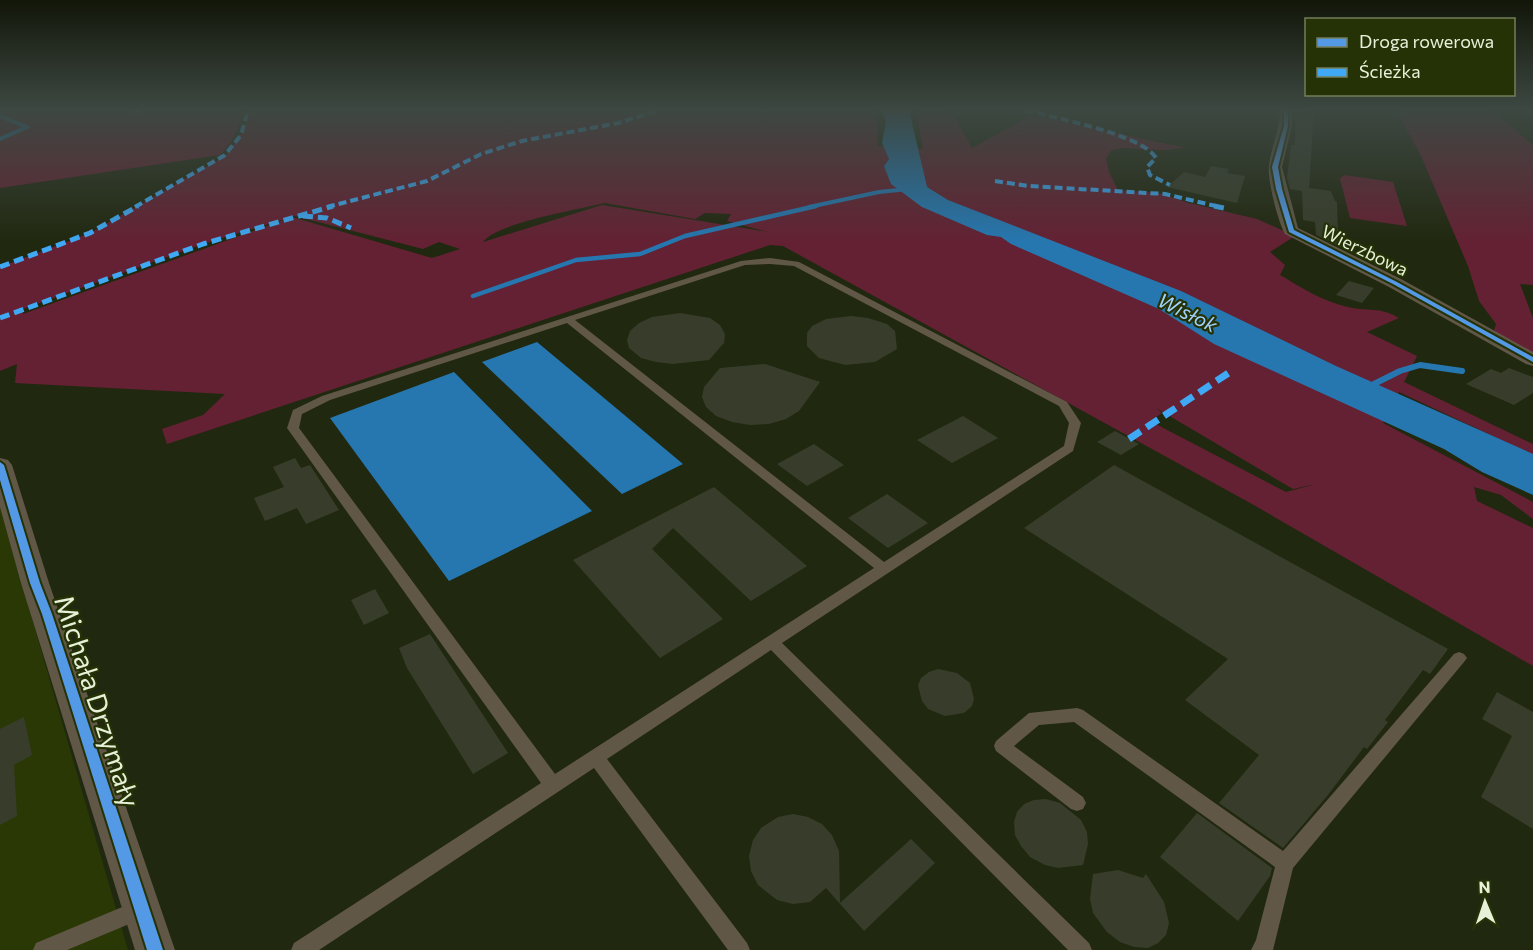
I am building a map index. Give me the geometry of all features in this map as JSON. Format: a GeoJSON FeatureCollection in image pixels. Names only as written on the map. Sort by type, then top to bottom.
{"type":"FeatureCollection","features":[{"type":"Feature","properties":{"kind":"street","name":"Wierzbowa"},"geometry":{"type":"LineString","coordinates":[[1278,154],[1275,166],[1279,189],[1292,231],[1395,283],[1533,360]]}},
{"type":"Feature","properties":{"kind":"street","name":"Michała Drzymały"},"geometry":{"type":"LineString","coordinates":[[0,465],[35,583],[155,950]]}},
{"type":"Feature","properties":{"kind":"lane"},"geometry":{"type":"LineString","coordinates":[[301,950],[1069,448],[1075,423],[1062,404],[796,264],[770,261],[744,263],[326,398],[297,412],[293,428],[553,785]]}},
{"type":"Feature","properties":{"kind":"lane"},"geometry":{"type":"LineString","coordinates":[[569,320],[884,569]]}},
{"type":"Feature","properties":{"kind":"lane"},"geometry":{"type":"LineString","coordinates":[[772,642],[1082,950]]}},
{"type":"Feature","properties":{"kind":"lane"},"geometry":{"type":"LineString","coordinates":[[1261,950],[1265,946],[1286,863],[1459,658]]}},
{"type":"Feature","properties":{"kind":"lane"},"geometry":{"type":"LineString","coordinates":[[1077,803],[1002,746],[1035,718],[1077,715],[1286,863]]}},
{"type":"Feature","properties":{"kind":"lane"},"geometry":{"type":"LineString","coordinates":[[596,757],[740,950]]}},
{"type":"Feature","properties":{"kind":"lane"},"geometry":{"type":"LineString","coordinates":[[44,950],[140,909]]}},
{"type":"Feature","properties":{"kind":"shaded area"},"geometry":{"type":"Polygon","coordinates":[[[0,154],[221,154],[220,155],[0,188],[0,154]]]}},
{"type":"Feature","properties":{"kind":"shaded area"},"geometry":{"type":"Polygon","coordinates":[[[1109,154],[1106,158],[1109,172],[1118,190],[1159,193],[1189,203],[1257,219],[1295,236],[1270,252],[1285,265],[1280,275],[1330,301],[1355,308],[1385,312],[1399,318],[1367,332],[1417,356],[1404,382],[1533,444],[1533,455],[1399,392],[1383,423],[1533,502],[1533,519],[1501,495],[1474,487],[1477,501],[1533,528],[1533,666],[1252,504],[783,246],[770,245],[167,444],[162,429],[203,415],[225,394],[15,383],[17,364],[0,371],[0,267],[90,233],[225,156],[1109,154]],[[605,203],[521,223],[491,235],[483,242],[602,205],[768,232],[727,221],[731,214],[705,213],[695,219],[605,203]],[[295,216],[203,244],[23,309],[23,314],[292,217],[432,258],[460,249],[439,242],[423,249],[295,216]],[[1156,408],[1162,413],[1150,421],[1286,492],[1316,484],[1293,489],[1156,408]]]}},
{"type":"Feature","properties":{"kind":"shaded area"},"geometry":{"type":"Polygon","coordinates":[[[1420,154],[1533,154],[1533,285],[1520,284],[1533,318],[1533,356],[1493,334],[1496,324],[1479,301],[1468,266],[1420,154]]]}},
{"type":"Feature","properties":{"kind":"shaded area"},"geometry":{"type":"Polygon","coordinates":[[[1344,175],[1393,182],[1407,226],[1350,218],[1340,179],[1344,175]]]}},
{"type":"Feature","properties":{"kind":"shaded area"},"geometry":{"type":"Polygon","coordinates":[[[0,501],[33,622],[128,950],[0,950],[0,501]]]}},
{"type":"Feature","properties":{"kind":"water","name":"Wisłok"},"geometry":{"type":"Polygon","coordinates":[[[887,154],[919,154],[927,187],[948,200],[1181,291],[1336,366],[1533,454],[1533,495],[1482,472],[1444,449],[1214,344],[1159,309],[1011,244],[1001,237],[987,235],[922,207],[891,184],[884,166],[889,159],[887,154]]]}},
{"type":"Feature","properties":{"kind":"water"},"geometry":{"type":"Polygon","coordinates":[[[537,342],[683,464],[622,494],[482,362],[537,342]]]}},
{"type":"Feature","properties":{"kind":"water"},"geometry":{"type":"Polygon","coordinates":[[[454,372],[592,511],[449,581],[330,418],[454,372]]]}},
{"type":"Feature","properties":{"kind":"building"},"geometry":{"type":"Polygon","coordinates":[[[1290,154],[1311,154],[1309,188],[1331,191],[1337,202],[1338,232],[1343,233],[1345,249],[1316,235],[1315,222],[1303,220],[1302,191],[1290,189],[1287,178],[1290,154]]]}},
{"type":"Feature","properties":{"kind":"building"},"geometry":{"type":"Polygon","coordinates":[[[1211,166],[1229,169],[1227,173],[1245,176],[1237,203],[1167,187],[1184,172],[1205,177],[1211,166]]]}},
{"type":"Feature","properties":{"kind":"building"},"geometry":{"type":"Polygon","coordinates":[[[1349,281],[1374,288],[1362,303],[1336,295],[1349,281]]]}},
{"type":"Feature","properties":{"kind":"building"},"geometry":{"type":"Polygon","coordinates":[[[680,313],[710,318],[720,325],[725,334],[724,343],[709,360],[673,364],[656,362],[641,358],[629,348],[627,340],[630,331],[639,323],[652,317],[680,313]]]}},
{"type":"Feature","properties":{"kind":"building"},"geometry":{"type":"Polygon","coordinates":[[[851,316],[887,324],[895,331],[897,349],[875,362],[845,365],[819,358],[807,346],[807,333],[812,326],[826,319],[851,316]]]}},
{"type":"Feature","properties":{"kind":"building"},"geometry":{"type":"Polygon","coordinates":[[[765,364],[820,382],[799,411],[786,419],[769,424],[750,425],[716,416],[706,407],[702,397],[704,387],[720,368],[765,364]]]}},
{"type":"Feature","properties":{"kind":"building"},"geometry":{"type":"Polygon","coordinates":[[[1509,368],[1533,377],[1533,393],[1514,405],[1466,384],[1491,369],[1501,373],[1509,368]]]}},
{"type":"Feature","properties":{"kind":"building"},"geometry":{"type":"Polygon","coordinates":[[[963,416],[998,438],[952,463],[917,440],[963,416]]]}},
{"type":"Feature","properties":{"kind":"building"},"geometry":{"type":"Polygon","coordinates":[[[1115,431],[1139,444],[1121,455],[1097,442],[1115,431]]]}},
{"type":"Feature","properties":{"kind":"building"},"geometry":{"type":"Polygon","coordinates":[[[814,444],[844,465],[807,486],[777,464],[814,444]]]}},
{"type":"Feature","properties":{"kind":"building"},"geometry":{"type":"Polygon","coordinates":[[[295,458],[301,468],[310,465],[339,510],[306,524],[297,508],[265,521],[254,498],[284,487],[273,467],[295,458]]]}},
{"type":"Feature","properties":{"kind":"building"},"geometry":{"type":"Polygon","coordinates":[[[1114,465],[1448,649],[1430,674],[1423,670],[1385,720],[1388,722],[1367,749],[1364,747],[1328,795],[1283,848],[1219,803],[1259,755],[1185,700],[1228,659],[1024,528],[1114,465]]]}},
{"type":"Feature","properties":{"kind":"building"},"geometry":{"type":"Polygon","coordinates":[[[714,487],[807,566],[751,601],[673,528],[652,549],[723,619],[660,658],[573,560],[714,487]]]}},
{"type":"Feature","properties":{"kind":"building"},"geometry":{"type":"Polygon","coordinates":[[[887,494],[928,523],[888,548],[848,518],[887,494]]]}},
{"type":"Feature","properties":{"kind":"building"},"geometry":{"type":"Polygon","coordinates":[[[375,589],[389,613],[364,625],[351,600],[375,589]]]}},
{"type":"Feature","properties":{"kind":"building"},"geometry":{"type":"Polygon","coordinates":[[[430,634],[508,753],[473,774],[407,668],[399,648],[430,634]]]}},
{"type":"Feature","properties":{"kind":"building"},"geometry":{"type":"Polygon","coordinates":[[[938,669],[957,673],[970,683],[974,699],[972,706],[964,713],[945,716],[928,709],[922,701],[918,685],[921,678],[938,669]]]}},
{"type":"Feature","properties":{"kind":"building"},"geometry":{"type":"Polygon","coordinates":[[[1497,692],[1533,712],[1533,829],[1481,797],[1512,736],[1482,719],[1497,692]]]}},
{"type":"Feature","properties":{"kind":"building"},"geometry":{"type":"Polygon","coordinates":[[[24,717],[32,755],[14,765],[17,816],[0,825],[0,729],[24,717]]]}},
{"type":"Feature","properties":{"kind":"building"},"geometry":{"type":"Polygon","coordinates":[[[1046,799],[1060,803],[1081,820],[1087,832],[1088,844],[1083,865],[1058,868],[1045,865],[1030,857],[1021,846],[1015,835],[1014,822],[1017,812],[1024,804],[1046,799]]]}},
{"type":"Feature","properties":{"kind":"building"},"geometry":{"type":"Polygon","coordinates":[[[1197,813],[1272,868],[1270,876],[1238,921],[1160,857],[1197,813]]]}},
{"type":"Feature","properties":{"kind":"building"},"geometry":{"type":"Polygon","coordinates":[[[793,814],[808,817],[822,824],[832,835],[839,851],[840,903],[911,839],[935,863],[864,931],[826,888],[810,902],[793,904],[777,900],[758,885],[751,871],[749,856],[753,840],[761,828],[778,817],[793,814]]]}},
{"type":"Feature","properties":{"kind":"building"},"geometry":{"type":"Polygon","coordinates":[[[1118,870],[1143,878],[1146,874],[1164,902],[1169,923],[1166,935],[1158,943],[1148,948],[1134,947],[1120,942],[1107,932],[1093,913],[1090,899],[1093,874],[1118,870]]]}},
{"type":"Feature","properties":{"kind":"waterway"},"geometry":{"type":"LineString","coordinates":[[809,207],[879,192],[908,189]]}},
{"type":"Feature","properties":{"kind":"waterway"},"geometry":{"type":"LineString","coordinates":[[473,296],[576,260],[640,254],[685,236],[816,206]]}},
{"type":"Feature","properties":{"kind":"waterway"},"geometry":{"type":"LineString","coordinates":[[1368,387],[1400,371],[1420,365],[1462,371]]}},
{"type":"Feature","properties":{"kind":"marked path"},"geometry":{"type":"LineString","coordinates":[[0,267],[90,233],[226,154]]}},
{"type":"Feature","properties":{"kind":"marked path"},"geometry":{"type":"LineString","coordinates":[[0,318],[203,244],[304,213],[427,181],[480,154]]}},
{"type":"Feature","properties":{"kind":"marked path"},"geometry":{"type":"LineString","coordinates":[[1154,154],[1156,158],[1147,167],[1150,175],[1170,185]]}},
{"type":"Feature","properties":{"kind":"marked path"},"geometry":{"type":"LineString","coordinates":[[995,181],[1029,186],[1165,194],[1224,208]]}},
{"type":"Feature","properties":{"kind":"marked path"},"geometry":{"type":"LineString","coordinates":[[303,216],[327,218],[351,228]]}},
{"type":"Feature","properties":{"kind":"marked path"},"geometry":{"type":"LineString","coordinates":[[1129,439],[1230,372]]}},
{"type":"Feature","properties":{"kind":"cycle path"},"geometry":{"type":"LineString","coordinates":[[1278,154],[1275,167],[1291,231],[1395,283],[1533,360]]}},
{"type":"Feature","properties":{"kind":"cycle path"},"geometry":{"type":"LineString","coordinates":[[0,465],[35,583],[155,950]]}}]}
